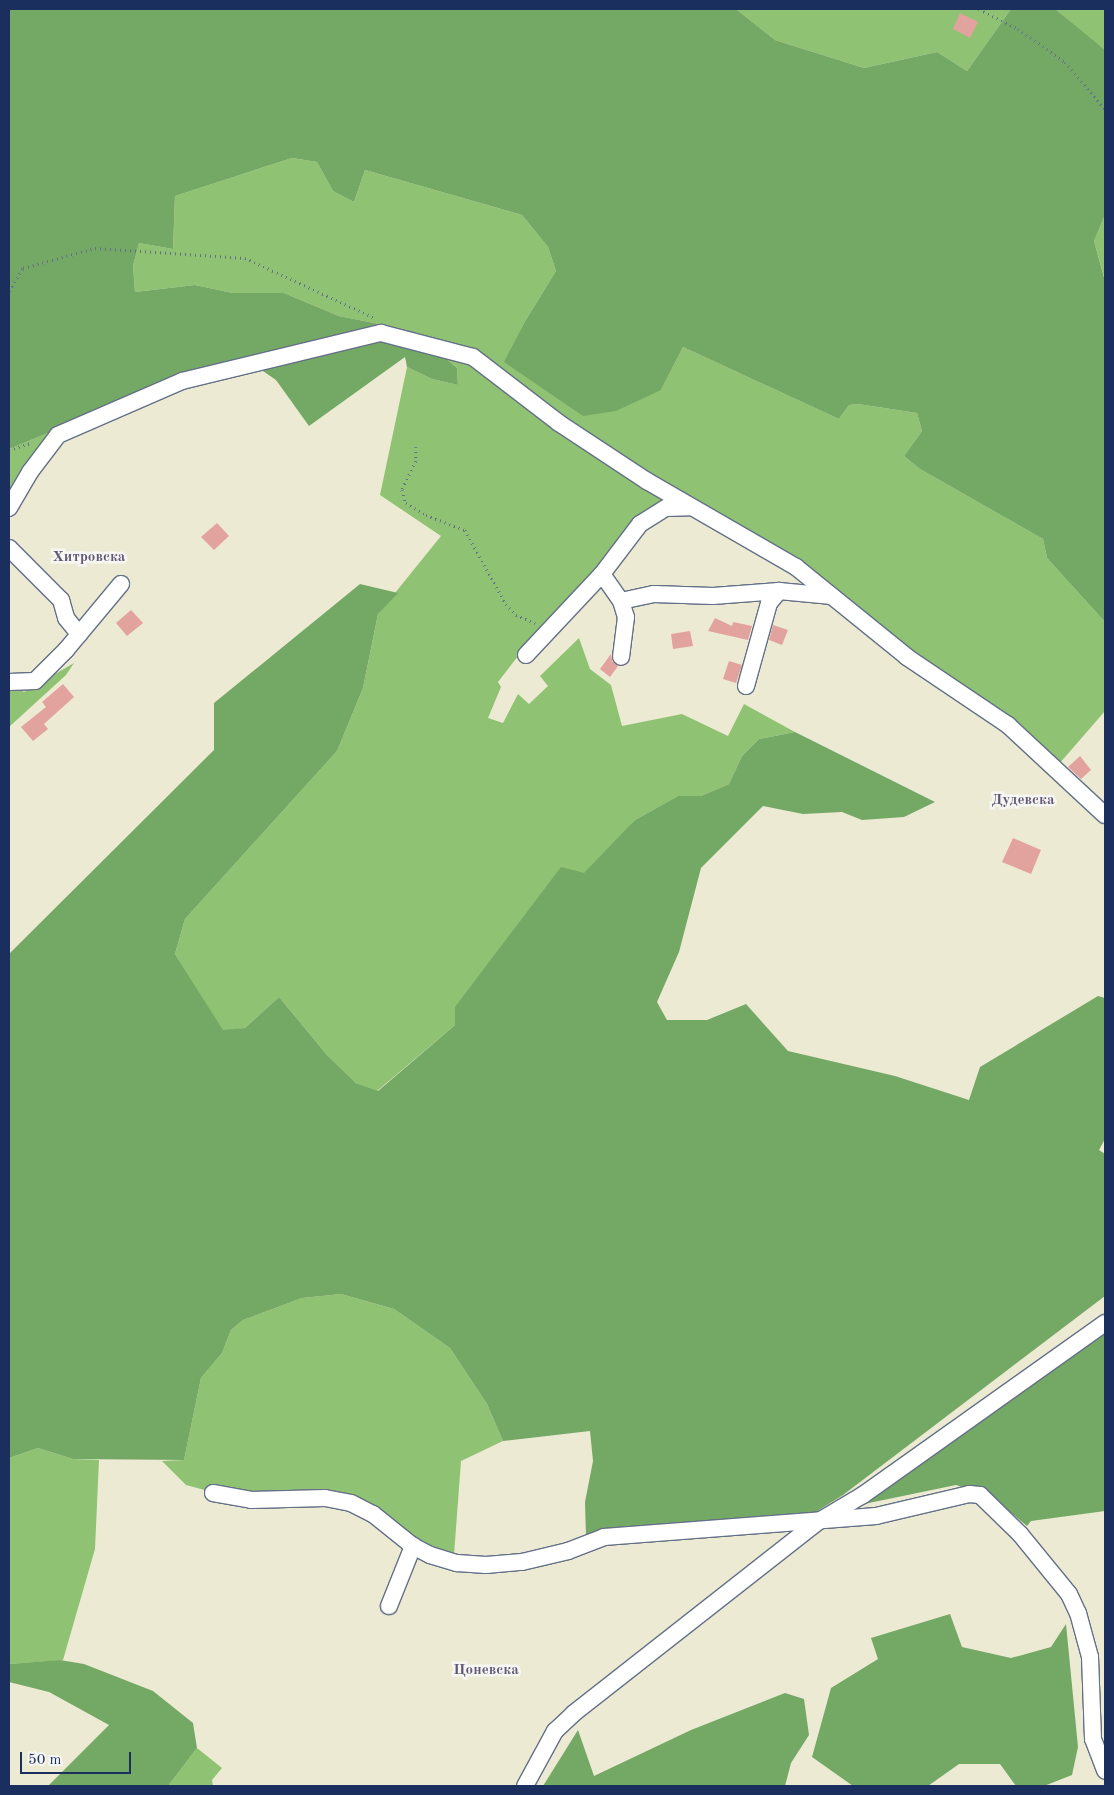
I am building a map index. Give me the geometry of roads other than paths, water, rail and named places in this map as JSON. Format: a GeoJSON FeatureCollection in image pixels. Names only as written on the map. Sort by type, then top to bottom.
{"type":"FeatureCollection","features":[{"type":"Feature","properties":{"kind":"street"},"geometry":{"type":"LineString","coordinates":[[9,508],[30,472],[58,435],[182,381],[381,333],[473,357],[559,423],[690,507],[796,567],[907,657],[1008,725],[1105,815]]}},
{"type":"Feature","properties":{"kind":"street"},"geometry":{"type":"LineString","coordinates":[[526,655],[602,574],[640,524],[666,508],[690,507]]}},
{"type":"Feature","properties":{"kind":"street"},"geometry":{"type":"LineString","coordinates":[[9,548],[61,600],[66,618],[80,634]]}},
{"type":"Feature","properties":{"kind":"street"},"geometry":{"type":"LineString","coordinates":[[602,574],[621,602],[626,617],[621,657]]}},
{"type":"Feature","properties":{"kind":"street"},"geometry":{"type":"LineString","coordinates":[[9,682],[35,681],[80,634],[121,584]]}},
{"type":"Feature","properties":{"kind":"street"},"geometry":{"type":"LineString","coordinates":[[621,602],[654,594],[713,596],[779,591],[832,596]]}},
{"type":"Feature","properties":{"kind":"street"},"geometry":{"type":"LineString","coordinates":[[746,686],[769,603],[779,591]]}},
{"type":"Feature","properties":{"kind":"street"},"geometry":{"type":"LineString","coordinates":[[525,1786],[555,1731],[574,1713],[819,1521],[863,1495],[1105,1323]]}},
{"type":"Feature","properties":{"kind":"street"},"geometry":{"type":"LineString","coordinates":[[213,1493],[251,1500],[325,1498],[350,1503],[373,1514],[413,1546],[457,1563],[486,1565],[522,1562],[568,1551],[604,1537],[876,1516],[969,1494],[980,1495],[989,1501],[1068,1594],[1078,1613],[1090,1656],[1094,1739],[1105,1771]]}},
{"type":"Feature","properties":{"kind":"street"},"geometry":{"type":"LineString","coordinates":[[389,1606],[413,1546]]}},
{"type":"Feature","properties":{"kind":"district","name":"Хитровска"},"geometry":{"type":"Point","coordinates":[89,558]}},
{"type":"Feature","properties":{"kind":"district","name":"Дудевска"},"geometry":{"type":"Point","coordinates":[1023,801]}},
{"type":"Feature","properties":{"kind":"district","name":"Цоневска"},"geometry":{"type":"Point","coordinates":[486,1671]}}]}
